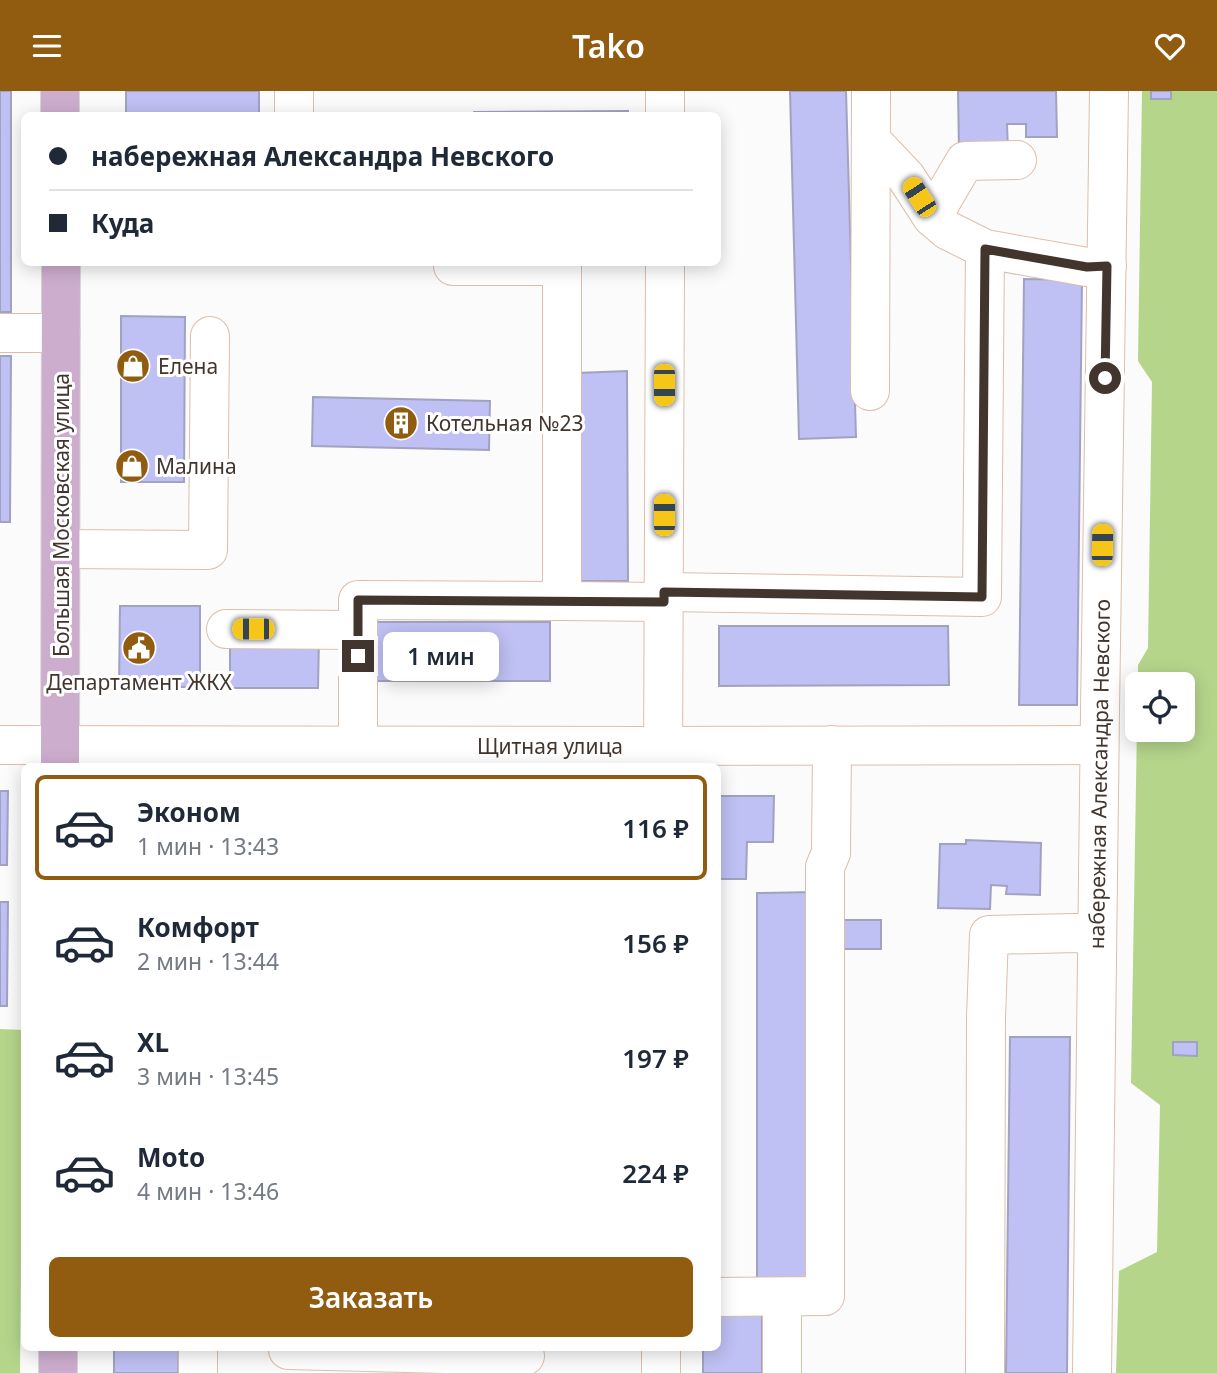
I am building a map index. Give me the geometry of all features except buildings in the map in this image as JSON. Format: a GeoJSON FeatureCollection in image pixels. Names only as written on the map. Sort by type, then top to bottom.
{"type":"FeatureCollection","features":[{"type":"Feature","properties":{"kind":"main road"},"geometry":{"type":"LineString","coordinates":[[60,91],[60,112]]}},
{"type":"Feature","properties":{"kind":"main road","name":"Большая Московская улица"},"geometry":{"type":"LineString","coordinates":[[60,756],[61,266]]}},
{"type":"Feature","properties":{"kind":"main road"},"geometry":{"type":"LineString","coordinates":[[58,1351],[58,1373]]}},
{"type":"Feature","properties":{"kind":"street"},"geometry":{"type":"LineString","coordinates":[[294,91],[294,112]]}},
{"type":"Feature","properties":{"kind":"street"},"geometry":{"type":"LineString","coordinates":[[665,91],[665,112]]}},
{"type":"Feature","properties":{"kind":"street"},"geometry":{"type":"LineString","coordinates":[[870,391],[871,91]]}},
{"type":"Feature","properties":{"kind":"street","name":"набережная Александра Невского"},"geometry":{"type":"LineString","coordinates":[[1092,1373],[1109,91]]}},
{"type":"Feature","properties":{"kind":"street"},"geometry":{"type":"LineString","coordinates":[[871,140],[906,177],[932,217],[947,230],[985,249],[1087,267],[1107,266]]}},
{"type":"Feature","properties":{"kind":"street"},"geometry":{"type":"LineString","coordinates":[[932,217],[965,161],[1017,160]]}},
{"type":"Feature","properties":{"kind":"street"},"geometry":{"type":"LineString","coordinates":[[358,746],[358,600],[982,597],[985,249]]}},
{"type":"Feature","properties":{"kind":"street"},"geometry":{"type":"LineString","coordinates":[[562,266],[562,601]]}},
{"type":"Feature","properties":{"kind":"street"},"geometry":{"type":"LineString","coordinates":[[663,756],[665,266]]}},
{"type":"Feature","properties":{"kind":"street"},"geometry":{"type":"LineString","coordinates":[[0,333],[61,333]]}},
{"type":"Feature","properties":{"kind":"street"},"geometry":{"type":"LineString","coordinates":[[61,549],[208,550],[210,336]]}},
{"type":"Feature","properties":{"kind":"street"},"geometry":{"type":"LineString","coordinates":[[226,629],[358,630]]}},
{"type":"Feature","properties":{"kind":"street","name":"Щитная улица"},"geometry":{"type":"LineString","coordinates":[[0,745],[60,756],[317,756],[358,746],[663,756],[832,745],[1099,745]]}},
{"type":"Feature","properties":{"kind":"street"},"geometry":{"type":"LineString","coordinates":[[721,1297],[825,1296],[825,867],[831,853],[832,745]]}},
{"type":"Feature","properties":{"kind":"street"},"geometry":{"type":"LineString","coordinates":[[985,1373],[986,1031],[989,935],[1097,935]]}},
{"type":"Feature","properties":{"kind":"street"},"geometry":{"type":"LineString","coordinates":[[782,1297],[782,1373]]}},
{"type":"Feature","properties":{"kind":"street"},"geometry":{"type":"LineString","coordinates":[[198,1351],[198,1373]]}},
{"type":"Feature","properties":{"kind":"street"},"geometry":{"type":"LineString","coordinates":[[661,1373],[662,1351]]}},
{"type":"Feature","properties":{"kind":"street"},"geometry":{"type":"LineString","coordinates":[[288,1357],[525,1359]]}},
{"type":"Feature","properties":{"kind":"green space"},"geometry":{"type":"Polygon","coordinates":[[[1142,91],[1217,91],[1217,1373],[1116,1373],[1119,1271],[1157,1252],[1160,1105],[1131,1083],[1137,742],[1195,742],[1195,672],[1138,672],[1138,665],[1148,648],[1152,382],[1138,361],[1142,91]]]}},
{"type":"Feature","properties":{"kind":"green space"},"geometry":{"type":"Polygon","coordinates":[[[0,1029],[21,1030],[21,1259],[20,1373],[0,1373],[0,1029]]]}},
{"type":"Feature","properties":{"kind":"place","name":"Елена"},"geometry":{"type":"Point","coordinates":[133,366]}},
{"type":"Feature","properties":{"kind":"place","name":"Котельная №23"},"geometry":{"type":"Point","coordinates":[401,423]}},
{"type":"Feature","properties":{"kind":"place","name":"Малина"},"geometry":{"type":"Point","coordinates":[132,466]}},
{"type":"Feature","properties":{"kind":"place","name":"Департамент ЖКХ"},"geometry":{"type":"Point","coordinates":[139,648]}},
{"type":"Feature","properties":{"kind":"route"},"geometry":{"type":"LineString","coordinates":[[358,656],[358,600],[664,602],[664,592],[982,597],[985,249],[1087,267],[1107,266],[1105,378]]}}]}
